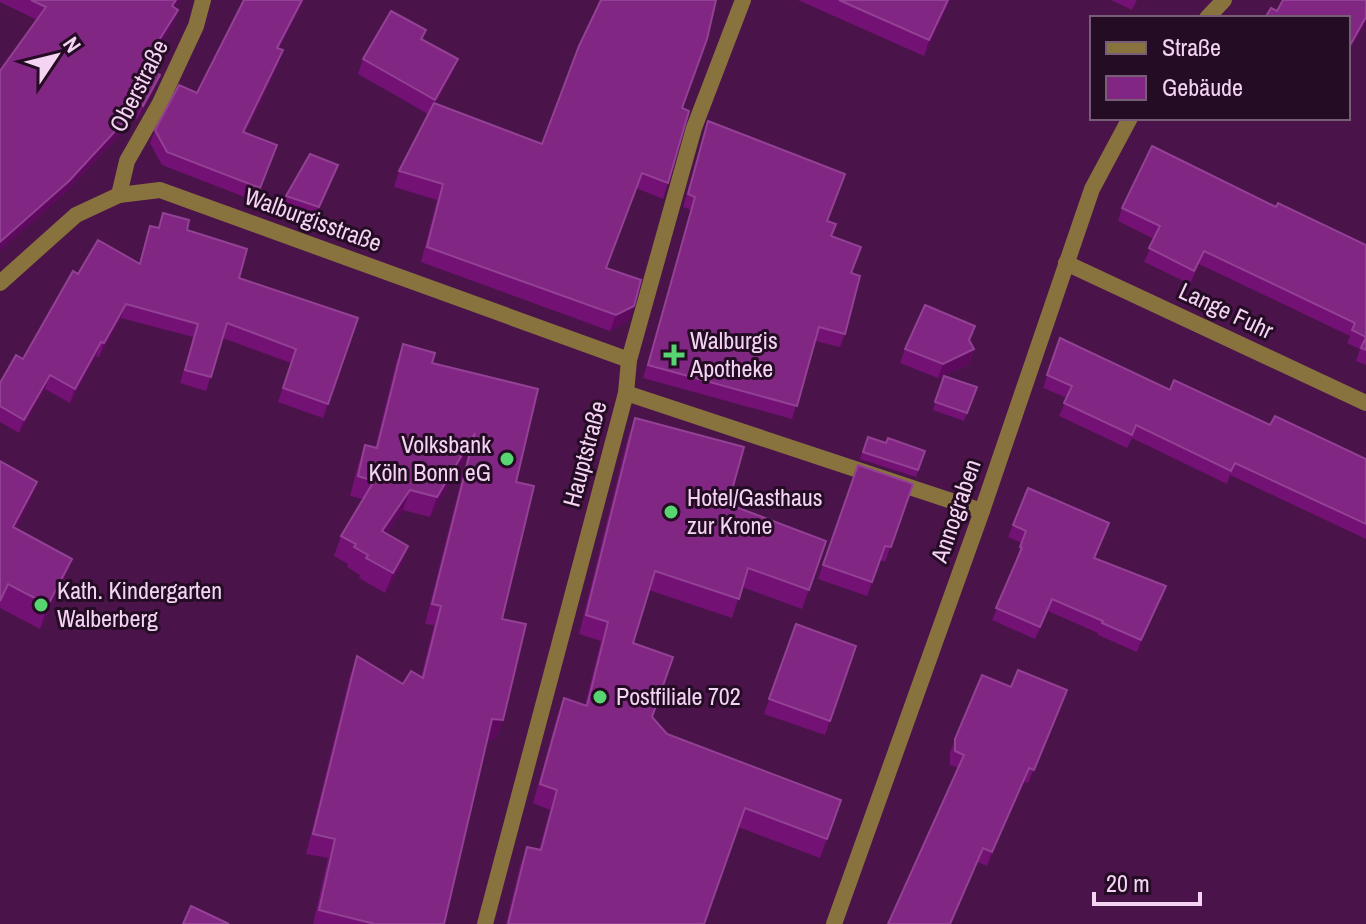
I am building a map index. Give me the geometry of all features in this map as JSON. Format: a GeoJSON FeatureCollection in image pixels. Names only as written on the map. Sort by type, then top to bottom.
{"type":"FeatureCollection","features":[{"type":"Feature","properties":{"kind":"street","name":"Oberstraße"},"geometry":{"type":"LineString","coordinates":[[119,195],[127,161],[172,77],[196,26],[203,0]]}},
{"type":"Feature","properties":{"kind":"street","name":"Hauptstraße"},"geometry":{"type":"LineString","coordinates":[[485,924],[626,393],[629,360],[694,128],[743,0]]}},
{"type":"Feature","properties":{"kind":"street"},"geometry":{"type":"LineString","coordinates":[[1209,16],[1224,0]]}},
{"type":"Feature","properties":{"kind":"street","name":"Annograben"},"geometry":{"type":"LineString","coordinates":[[834,924],[982,511],[1092,189],[1129,120]]}},
{"type":"Feature","properties":{"kind":"street","name":"Walburgisstraße"},"geometry":{"type":"LineString","coordinates":[[0,283],[76,215],[119,195],[160,190],[629,360]]}},
{"type":"Feature","properties":{"kind":"street","name":"Lange Fuhr"},"geometry":{"type":"LineString","coordinates":[[1066,263],[1366,403]]}},
{"type":"Feature","properties":{"kind":"street"},"geometry":{"type":"LineString","coordinates":[[626,393],[982,511]]}},
{"type":"Feature","properties":{"kind":"building"},"geometry":{"type":"Polygon","coordinates":[[[31,0],[176,0],[172,6],[178,10],[142,67],[160,75],[143,106],[141,103],[69,181],[0,242],[0,71],[46,7],[31,0]]]}},
{"type":"Feature","properties":{"kind":"building"},"geometry":{"type":"Polygon","coordinates":[[[244,0],[302,0],[277,48],[283,50],[243,132],[277,145],[260,188],[167,152],[155,130],[179,85],[197,93],[244,0]]]}},
{"type":"Feature","properties":{"kind":"building"},"geometry":{"type":"Polygon","coordinates":[[[601,0],[716,0],[707,39],[682,108],[689,111],[668,183],[642,173],[606,268],[641,280],[634,306],[616,315],[427,247],[443,184],[399,171],[434,103],[542,144],[579,46],[601,0]]]}},
{"type":"Feature","properties":{"kind":"building"},"geometry":{"type":"Polygon","coordinates":[[[839,0],[948,0],[929,40],[839,0]]]}},
{"type":"Feature","properties":{"kind":"building"},"geometry":{"type":"Polygon","coordinates":[[[1283,0],[1366,0],[1366,17],[1350,45],[1350,16],[1266,16],[1271,8],[1277,11],[1283,0]]]}},
{"type":"Feature","properties":{"kind":"building"},"geometry":{"type":"Polygon","coordinates":[[[391,11],[426,30],[421,39],[458,59],[435,100],[363,59],[391,11]]]}},
{"type":"Feature","properties":{"kind":"building"},"geometry":{"type":"Polygon","coordinates":[[[708,121],[845,174],[827,221],[836,224],[831,236],[861,247],[851,273],[860,276],[845,334],[819,327],[797,406],[648,365],[695,197],[688,194],[708,121]]]}},
{"type":"Feature","properties":{"kind":"building"},"geometry":{"type":"Polygon","coordinates":[[[1152,146],[1276,207],[1278,203],[1366,245],[1366,337],[1352,330],[1355,323],[1204,251],[1194,271],[1149,248],[1160,226],[1122,208],[1152,146]]]}},
{"type":"Feature","properties":{"kind":"building"},"geometry":{"type":"Polygon","coordinates":[[[310,154],[338,165],[319,207],[286,196],[310,154]]]}},
{"type":"Feature","properties":{"kind":"building"},"geometry":{"type":"Polygon","coordinates":[[[163,213],[189,220],[187,230],[247,249],[239,278],[358,318],[328,404],[283,388],[296,349],[227,323],[211,377],[185,370],[198,324],[126,304],[75,389],[50,375],[24,420],[0,406],[0,383],[16,355],[23,359],[73,271],[78,274],[98,240],[140,264],[150,226],[159,228],[163,213]]]}},
{"type":"Feature","properties":{"kind":"building"},"geometry":{"type":"Polygon","coordinates":[[[925,305],[975,326],[969,340],[974,349],[943,364],[905,349],[925,305]]]}},
{"type":"Feature","properties":{"kind":"building"},"geometry":{"type":"Polygon","coordinates":[[[1060,338],[1170,390],[1174,380],[1270,425],[1275,416],[1366,459],[1366,524],[1235,463],[1231,471],[1136,425],[1132,435],[1064,403],[1072,386],[1047,375],[1060,338]]]}},
{"type":"Feature","properties":{"kind":"building"},"geometry":{"type":"Polygon","coordinates":[[[403,344],[435,353],[432,363],[538,389],[516,482],[534,486],[502,619],[526,624],[503,720],[492,719],[444,924],[375,924],[319,910],[335,839],[313,834],[357,656],[403,684],[411,671],[423,678],[441,606],[432,604],[475,433],[437,497],[410,490],[382,531],[408,546],[393,573],[366,558],[368,555],[354,547],[356,544],[341,536],[374,481],[358,476],[365,445],[377,448],[403,344]]]}},
{"type":"Feature","properties":{"kind":"building"},"geometry":{"type":"Polygon","coordinates":[[[944,376],[977,387],[967,413],[935,402],[944,376]]]}},
{"type":"Feature","properties":{"kind":"building"},"geometry":{"type":"Polygon","coordinates":[[[635,418],[744,447],[728,504],[826,541],[809,590],[748,568],[739,599],[655,571],[633,643],[673,657],[652,717],[667,734],[841,800],[827,839],[745,808],[704,924],[508,924],[527,847],[541,850],[557,790],[540,784],[564,698],[587,706],[608,622],[586,615],[635,418]]]}},
{"type":"Feature","properties":{"kind":"building"},"geometry":{"type":"Polygon","coordinates":[[[868,437],[886,443],[888,438],[925,451],[918,470],[863,452],[868,437]]]}},
{"type":"Feature","properties":{"kind":"building"},"geometry":{"type":"Polygon","coordinates":[[[0,461],[37,482],[13,527],[72,559],[48,605],[8,584],[0,601],[0,461]]]}},
{"type":"Feature","properties":{"kind":"building"},"geometry":{"type":"Polygon","coordinates":[[[858,465],[913,484],[891,547],[885,546],[872,582],[823,565],[858,465]]]}},
{"type":"Feature","properties":{"kind":"building"},"geometry":{"type":"Polygon","coordinates":[[[1028,488],[1109,523],[1094,558],[1166,586],[1141,640],[1052,599],[1040,627],[996,608],[1022,548],[1026,531],[1013,525],[1028,488]]]}},
{"type":"Feature","properties":{"kind":"building"},"geometry":{"type":"Polygon","coordinates":[[[796,624],[856,646],[830,721],[769,699],[796,624]]]}},
{"type":"Feature","properties":{"kind":"building"},"geometry":{"type":"Polygon","coordinates":[[[1018,670],[1067,690],[1034,770],[1029,768],[992,852],[983,848],[950,924],[888,924],[964,755],[955,751],[955,739],[982,675],[1011,687],[1018,670]]]}},
{"type":"Feature","properties":{"kind":"building"},"geometry":{"type":"Polygon","coordinates":[[[191,906],[229,924],[183,924],[191,906]]]}},
{"type":"Feature","properties":{"kind":"place","name":"Walburgis Apotheke"},"geometry":{"type":"Point","coordinates":[674,355]}},
{"type":"Feature","properties":{"kind":"place","name":"Volksbank Köln Bonn eG"},"geometry":{"type":"Point","coordinates":[507,459]}},
{"type":"Feature","properties":{"kind":"place","name":"Hotel/Gasthaus zur Krone"},"geometry":{"type":"Point","coordinates":[671,512]}},
{"type":"Feature","properties":{"kind":"place","name":"Kath. Kindergarten Walberberg"},"geometry":{"type":"Point","coordinates":[41,605]}},
{"type":"Feature","properties":{"kind":"place","name":"Postfiliale 702"},"geometry":{"type":"Point","coordinates":[600,697]}}]}
